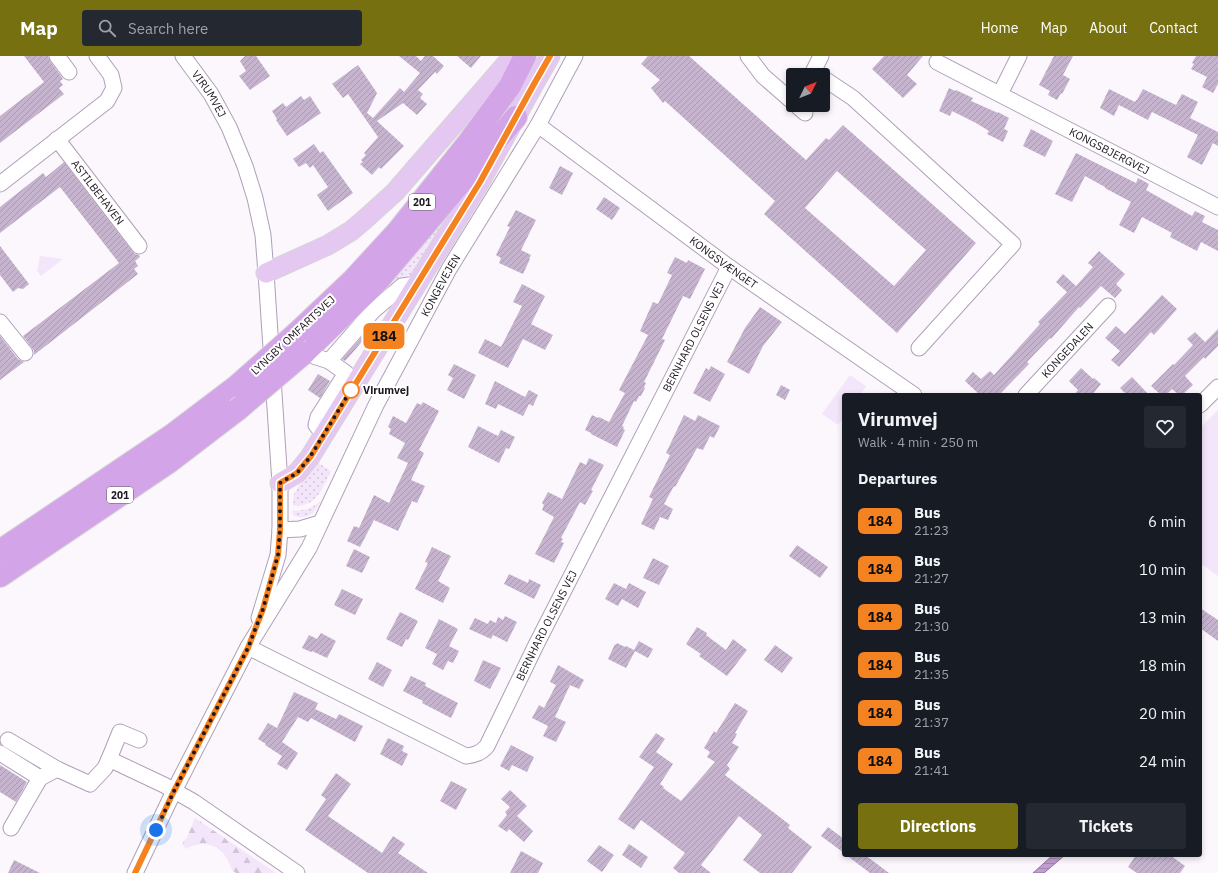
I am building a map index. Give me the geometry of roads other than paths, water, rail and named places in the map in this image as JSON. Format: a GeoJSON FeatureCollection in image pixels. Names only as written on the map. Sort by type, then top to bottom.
{"type":"FeatureCollection","features":[{"type":"Feature","properties":{"kind":"highway","name":"LYNGBY OMFARTSVEJ"},"geometry":{"type":"LineString","coordinates":[[0,551],[171,436],[237,386],[298,332],[353,280],[398,231],[468,143],[510,86],[526,56]]}},
{"type":"Feature","properties":{"kind":"highway","name":"201"},"geometry":{"type":"LineString","coordinates":[[0,576],[169,462],[237,410],[304,353],[376,283],[516,117]]}},
{"type":"Feature","properties":{"kind":"main road","name":"201"},"geometry":{"type":"LineString","coordinates":[[266,273],[328,245],[351,231],[364,220],[395,192],[513,56]]}},
{"type":"Feature","properties":{"kind":"main road","name":"201"},"geometry":{"type":"LineString","coordinates":[[280,483],[297,473],[310,457],[324,435],[480,182],[550,56]]}},
{"type":"Feature","properties":{"kind":"street"},"geometry":{"type":"LineString","coordinates":[[57,56],[69,72]]}},
{"type":"Feature","properties":{"kind":"street"},"geometry":{"type":"LineString","coordinates":[[0,184],[107,101],[114,88],[111,75],[97,56]]}},
{"type":"Feature","properties":{"kind":"street","name":"VIRUMVEJ"},"geometry":{"type":"LineString","coordinates":[[183,56],[211,94],[229,127],[244,162],[255,198],[262,235],[266,273]]}},
{"type":"Feature","properties":{"kind":"street","name":"KONGEVEJEN"},"geometry":{"type":"LineString","coordinates":[[135,873],[174,791],[248,648],[309,548],[376,405],[446,275],[538,125],[575,56]]}},
{"type":"Feature","properties":{"kind":"street"},"geometry":{"type":"LineString","coordinates":[[748,56],[763,76],[786,96]]}},
{"type":"Feature","properties":{"kind":"street"},"geometry":{"type":"LineString","coordinates":[[815,68],[821,56]]}},
{"type":"Feature","properties":{"kind":"street"},"geometry":{"type":"LineString","coordinates":[[1000,94],[1019,56]]}},
{"type":"Feature","properties":{"kind":"street","name":"KONGSBJERGVEJ"},"geometry":{"type":"LineString","coordinates":[[937,62],[1218,207]]}},
{"type":"Feature","properties":{"kind":"street"},"geometry":{"type":"LineString","coordinates":[[830,83],[853,98],[1013,244],[919,348]]}},
{"type":"Feature","properties":{"kind":"street","name":"KONGSVÆNGET"},"geometry":{"type":"LineString","coordinates":[[538,125],[729,267],[911,393]]}},
{"type":"Feature","properties":{"kind":"street","name":"ASTILBEHAVEN"},"geometry":{"type":"LineString","coordinates":[[57,139],[139,246]]}},
{"type":"Feature","properties":{"kind":"street","name":"BERNHARD OLSENS VEJ"},"geometry":{"type":"LineString","coordinates":[[248,648],[466,756],[475,755],[482,751],[487,746],[539,638],[729,267]]}},
{"type":"Feature","properties":{"kind":"street","name":"KONGEVEJEN"},"geometry":{"type":"LineString","coordinates":[[248,648],[263,609],[278,555],[280,530],[280,483],[266,273]]}},
{"type":"Feature","properties":{"kind":"street"},"geometry":{"type":"LineString","coordinates":[[329,361],[373,311],[402,286],[416,284]]}},
{"type":"Feature","properties":{"kind":"street","name":"KONGEDALEN"},"geometry":{"type":"LineString","coordinates":[[1028,393],[1108,306]]}},
{"type":"Feature","properties":{"kind":"street"},"geometry":{"type":"LineString","coordinates":[[0,322],[25,353]]}},
{"type":"Feature","properties":{"kind":"street"},"geometry":{"type":"LineString","coordinates":[[304,353],[329,361],[346,372],[318,417],[316,425],[324,435]]}},
{"type":"Feature","properties":{"kind":"street"},"geometry":{"type":"LineString","coordinates":[[1202,403],[1218,387]]}},
{"type":"Feature","properties":{"kind":"street"},"geometry":{"type":"LineString","coordinates":[[280,530],[300,529],[320,523]]}},
{"type":"Feature","properties":{"kind":"street"},"geometry":{"type":"LineString","coordinates":[[278,555],[309,548]]}},
{"type":"Feature","properties":{"kind":"street"},"geometry":{"type":"LineString","coordinates":[[4,747],[90,784],[105,768],[120,732],[139,740]]}},
{"type":"Feature","properties":{"kind":"street"},"geometry":{"type":"LineString","coordinates":[[4,747],[40,778]]}},
{"type":"Feature","properties":{"kind":"street"},"geometry":{"type":"LineString","coordinates":[[109,759],[194,802],[297,873]]}},
{"type":"Feature","properties":{"kind":"street"},"geometry":{"type":"LineString","coordinates":[[11,828],[40,778],[57,769]]}},
{"type":"Feature","properties":{"kind":"place","name":"Virumvej"},"geometry":{"type":"Point","coordinates":[351,390]}}]}
